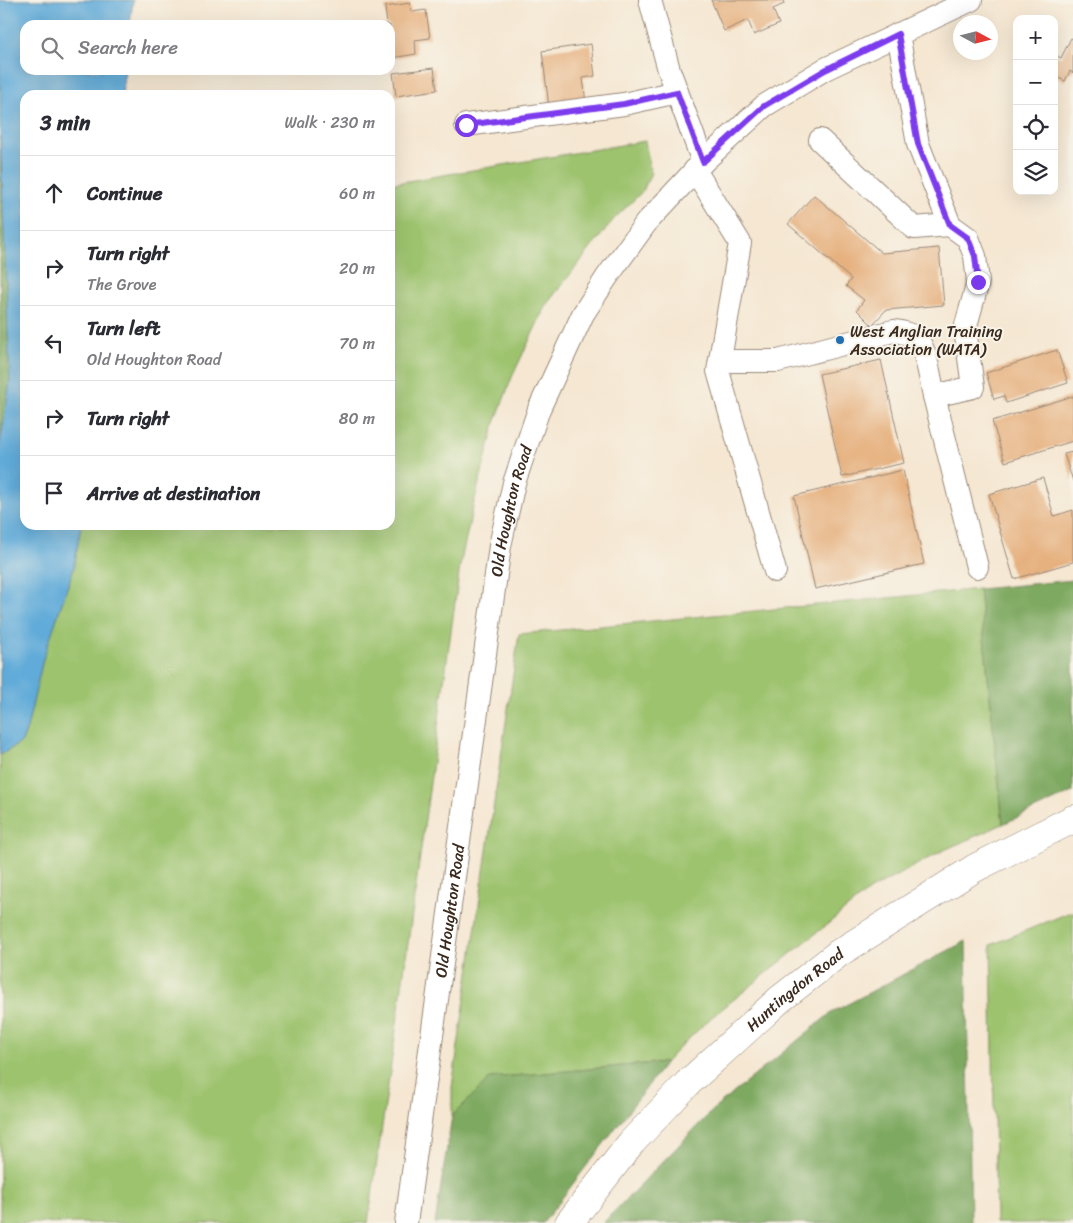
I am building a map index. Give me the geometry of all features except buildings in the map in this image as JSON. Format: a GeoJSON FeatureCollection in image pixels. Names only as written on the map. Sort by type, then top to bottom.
{"type":"FeatureCollection","features":[{"type":"Feature","properties":{"kind":"main road","name":"Huntingdon Road"},"geometry":{"type":"LineString","coordinates":[[568,1223],[631,1144],[682,1090],[779,1000],[839,952],[975,868],[1073,819]]}},
{"type":"Feature","properties":{"kind":"street"},"geometry":{"type":"LineString","coordinates":[[650,0],[669,70],[699,166],[740,243],[718,372],[775,571]]}},
{"type":"Feature","properties":{"kind":"street","name":"Old Houghton Road"},"geometry":{"type":"LineString","coordinates":[[406,1223],[500,546],[514,483],[539,409],[584,314],[607,277],[646,223],[699,166],[764,106],[825,70],[971,0]]}},
{"type":"Feature","properties":{"kind":"street"},"geometry":{"type":"LineString","coordinates":[[898,34],[918,144],[950,225],[968,238],[975,256],[978,282],[964,328],[973,387],[934,396]]}},
{"type":"Feature","properties":{"kind":"street"},"geometry":{"type":"LineString","coordinates":[[466,125],[624,104],[677,92]]}},
{"type":"Feature","properties":{"kind":"street"},"geometry":{"type":"LineString","coordinates":[[820,140],[914,228],[950,225]]}},
{"type":"Feature","properties":{"kind":"street"},"geometry":{"type":"LineString","coordinates":[[720,361],[778,361],[893,331],[908,334],[918,339],[977,567]]}},
{"type":"Feature","properties":{"kind":"green space"},"geometry":{"type":"Polygon","coordinates":[[[0,135],[10,381],[0,443],[0,135]]]}},
{"type":"Feature","properties":{"kind":"green space"},"geometry":{"type":"Polygon","coordinates":[[[645,141],[651,173],[643,191],[614,219],[546,305],[512,377],[495,423],[473,506],[460,566],[368,1223],[0,1223],[0,755],[22,742],[27,728],[43,659],[74,567],[80,530],[395,530],[395,183],[645,141]]]}},
{"type":"Feature","properties":{"kind":"green space"},"geometry":{"type":"Polygon","coordinates":[[[1073,580],[1073,792],[1003,824],[979,589],[1073,580]]]}},
{"type":"Feature","properties":{"kind":"green space"},"geometry":{"type":"Polygon","coordinates":[[[979,589],[1003,824],[942,851],[870,890],[712,1017],[666,1062],[490,1078],[452,1116],[452,1087],[519,634],[979,589]]]}},
{"type":"Feature","properties":{"kind":"green space"},"geometry":{"type":"Polygon","coordinates":[[[1073,911],[1073,1223],[996,1223],[991,945],[1073,911]]]}},
{"type":"Feature","properties":{"kind":"green space"},"geometry":{"type":"Polygon","coordinates":[[[966,941],[971,1223],[603,1223],[715,1108],[831,1013],[966,941]]]}},
{"type":"Feature","properties":{"kind":"green space"},"geometry":{"type":"Polygon","coordinates":[[[666,1062],[543,1223],[435,1223],[452,1116],[490,1078],[666,1062]]]}},
{"type":"Feature","properties":{"kind":"water"},"geometry":{"type":"Polygon","coordinates":[[[0,0],[133,0],[131,20],[20,20],[20,75],[124,75],[123,90],[20,90],[20,530],[80,530],[74,567],[43,659],[27,728],[22,742],[0,755],[0,444],[10,381],[0,135],[0,0]]]}},
{"type":"Feature","properties":{"kind":"place","name":"West Anglian Training Association (WATA)"},"geometry":{"type":"Point","coordinates":[840,340]}},
{"type":"Feature","properties":{"kind":"route"},"geometry":{"type":"LineString","coordinates":[[466,125],[624,104],[677,92],[703,162],[764,106],[825,70],[898,34],[918,144],[950,225],[968,238],[975,256],[978,282]]}}]}
